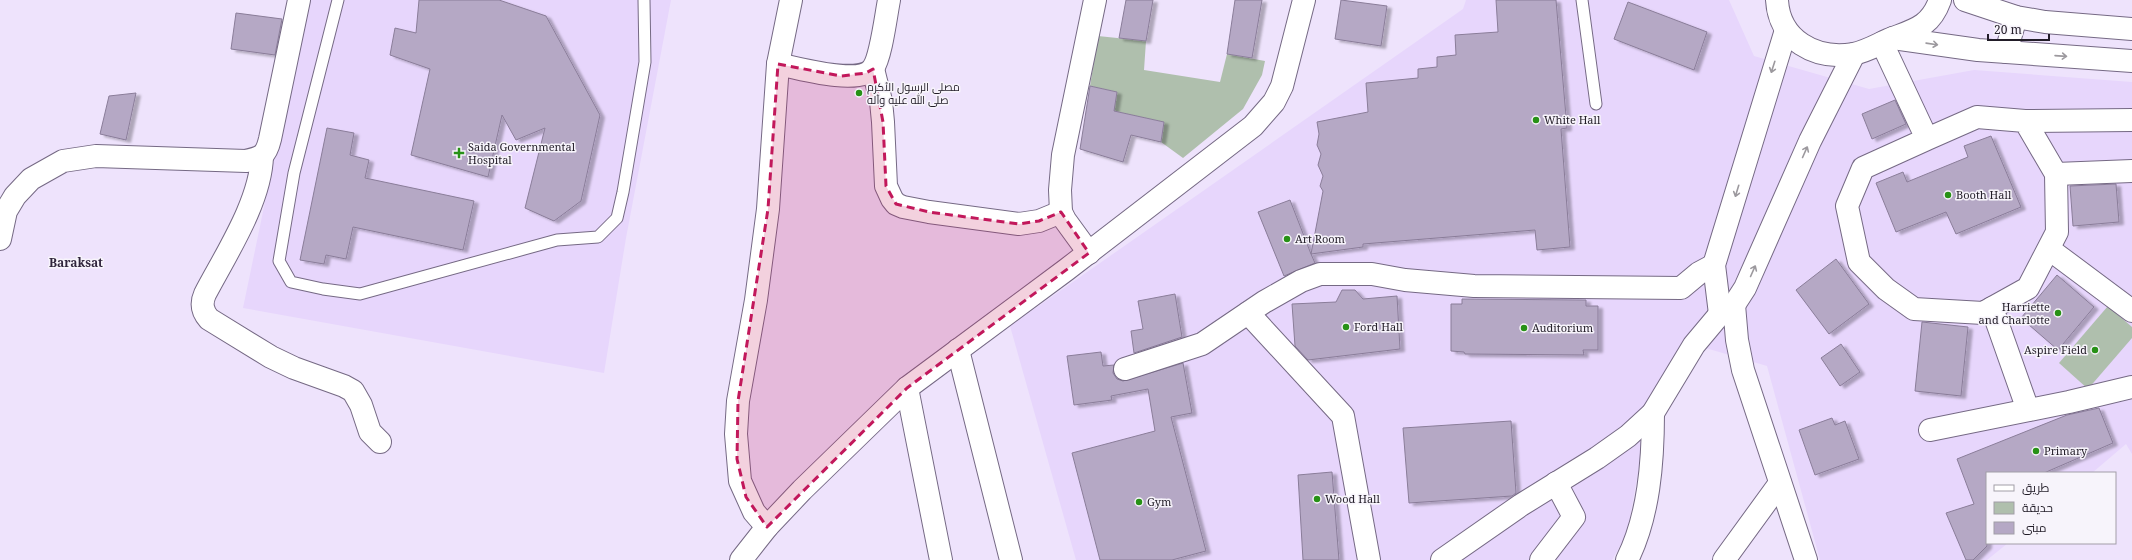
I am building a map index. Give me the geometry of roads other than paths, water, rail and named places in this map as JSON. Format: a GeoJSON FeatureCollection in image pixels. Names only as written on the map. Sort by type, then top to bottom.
{"type":"FeatureCollection","features":[{"type":"Feature","properties":{"kind":"street"},"geometry":{"type":"LineString","coordinates":[[0,239],[6,211],[14,196],[31,179],[63,160],[96,156],[246,161],[262,156],[267,151],[270,139],[299,0]]}},
{"type":"Feature","properties":{"kind":"street"},"geometry":{"type":"LineString","coordinates":[[767,527],[754,512],[740,481],[736,434],[738,401],[756,300],[768,209],[778,64],[791,0]]}},
{"type":"Feature","properties":{"kind":"street"},"geometry":{"type":"LineString","coordinates":[[890,0],[873,69],[881,101],[886,186],[896,204],[903,207],[929,212],[1019,224],[1039,221],[1061,212]]}},
{"type":"Feature","properties":{"kind":"street"},"geometry":{"type":"LineString","coordinates":[[1089,252],[1072,231],[1061,212],[1060,190],[1063,156],[1095,0]]}},
{"type":"Feature","properties":{"kind":"street"},"geometry":{"type":"LineString","coordinates":[[741,560],[767,527],[907,388],[1229,146],[1253,126],[1264,115],[1282,86],[1304,0]]}},
{"type":"Feature","properties":{"kind":"street"},"geometry":{"type":"LineString","coordinates":[[1777,0],[1778,12],[1786,30],[1795,41],[1808,48],[1834,54],[1854,54],[1914,31],[1932,18],[1940,0]]}},
{"type":"Feature","properties":{"kind":"street"},"geometry":{"type":"LineString","coordinates":[[1965,0],[2016,16],[2045,22],[2132,29]]}},
{"type":"Feature","properties":{"kind":"street"},"geometry":{"type":"LineString","coordinates":[[2006,52],[2016,16]]}},
{"type":"Feature","properties":{"kind":"street"},"geometry":{"type":"LineString","coordinates":[[1786,30],[1714,265],[1737,340],[1744,370],[1806,560]]}},
{"type":"Feature","properties":{"kind":"street"},"geometry":{"type":"LineString","coordinates":[[1888,40],[2006,52],[2132,61]]}},
{"type":"Feature","properties":{"kind":"street"},"geometry":{"type":"LineString","coordinates":[[1888,40],[1927,139]]}},
{"type":"Feature","properties":{"kind":"street"},"geometry":{"type":"LineString","coordinates":[[1442,560],[1521,505],[1598,458],[1628,436],[1653,413],[1694,345],[1727,309],[1751,277],[1810,141],[1854,54]]}},
{"type":"Feature","properties":{"kind":"street"},"geometry":{"type":"LineString","coordinates":[[778,64],[842,76],[866,74],[873,69]]}},
{"type":"Feature","properties":{"kind":"street"},"geometry":{"type":"LineString","coordinates":[[2025,121],[2056,174],[2057,232],[2028,288],[1983,314],[1914,309],[1886,289],[1859,262],[1847,206],[1863,168],[1977,118],[2025,121],[2132,120]]}},
{"type":"Feature","properties":{"kind":"street"},"geometry":{"type":"LineString","coordinates":[[262,156],[257,185],[247,212],[205,294],[204,312],[209,319],[271,357],[294,368],[344,386],[353,391],[361,405],[370,432],[380,442]]}},
{"type":"Feature","properties":{"kind":"street"},"geometry":{"type":"LineString","coordinates":[[2056,174],[2132,171]]}},
{"type":"Feature","properties":{"kind":"street"},"geometry":{"type":"LineString","coordinates":[[2049,249],[2132,311]]}},
{"type":"Feature","properties":{"kind":"street"},"geometry":{"type":"LineString","coordinates":[[1125,369],[1202,344],[1248,313],[1301,281],[1320,274],[1372,274],[1405,280],[1474,286],[1681,288],[1699,273],[1714,265]]}},
{"type":"Feature","properties":{"kind":"street"},"geometry":{"type":"LineString","coordinates":[[1992,308],[2028,410]]}},
{"type":"Feature","properties":{"kind":"street"},"geometry":{"type":"LineString","coordinates":[[1248,313],[1343,416],[1369,560]]}},
{"type":"Feature","properties":{"kind":"street"},"geometry":{"type":"LineString","coordinates":[[958,350],[1011,560]]}},
{"type":"Feature","properties":{"kind":"street"},"geometry":{"type":"LineString","coordinates":[[1930,430],[2132,387]]}},
{"type":"Feature","properties":{"kind":"street"},"geometry":{"type":"LineString","coordinates":[[907,388],[941,560]]}},
{"type":"Feature","properties":{"kind":"street"},"geometry":{"type":"LineString","coordinates":[[1627,560],[1638,534],[1651,470],[1653,413]]}},
{"type":"Feature","properties":{"kind":"street"},"geometry":{"type":"LineString","coordinates":[[1541,560],[1574,517],[1556,483]]}},
{"type":"Feature","properties":{"kind":"street"},"geometry":{"type":"LineString","coordinates":[[1724,560],[1780,483]]}},
{"type":"Feature","properties":{"kind":"lane"},"geometry":{"type":"LineString","coordinates":[[338,0],[294,173],[279,260],[291,282],[323,289],[360,294],[557,240],[598,237],[617,218],[623,192],[645,62],[644,0]]}},
{"type":"Feature","properties":{"kind":"lane"},"geometry":{"type":"LineString","coordinates":[[1582,0],[1596,104]]}},
{"type":"Feature","properties":{"kind":"place","name":"مصلى الرسول الأكرم صلى الله عليه وآله"},"geometry":{"type":"Point","coordinates":[859,93]}},
{"type":"Feature","properties":{"kind":"place","name":"White Hall"},"geometry":{"type":"Point","coordinates":[1536,120]}},
{"type":"Feature","properties":{"kind":"place","name":"Saida Governmental Hospital"},"geometry":{"type":"Point","coordinates":[459,153]}},
{"type":"Feature","properties":{"kind":"place","name":"Booth Hall"},"geometry":{"type":"Point","coordinates":[1948,195]}},
{"type":"Feature","properties":{"kind":"place","name":"Art Room"},"geometry":{"type":"Point","coordinates":[1287,239]}},
{"type":"Feature","properties":{"kind":"place","name":"Harriette and Charlotte"},"geometry":{"type":"Point","coordinates":[2058,313]}},
{"type":"Feature","properties":{"kind":"place","name":"Ford Hall"},"geometry":{"type":"Point","coordinates":[1346,327]}},
{"type":"Feature","properties":{"kind":"place","name":"Auditorium"},"geometry":{"type":"Point","coordinates":[1524,328]}},
{"type":"Feature","properties":{"kind":"place","name":"Aspire Field"},"geometry":{"type":"Point","coordinates":[2095,350]}},
{"type":"Feature","properties":{"kind":"place","name":"Primary"},"geometry":{"type":"Point","coordinates":[2036,451]}},
{"type":"Feature","properties":{"kind":"place","name":"Wood Hall"},"geometry":{"type":"Point","coordinates":[1317,499]}},
{"type":"Feature","properties":{"kind":"place","name":"Gym"},"geometry":{"type":"Point","coordinates":[1139,502]}},
{"type":"Feature","properties":{"kind":"district","name":"Baraksat"},"geometry":{"type":"Point","coordinates":[76,263]}}]}
